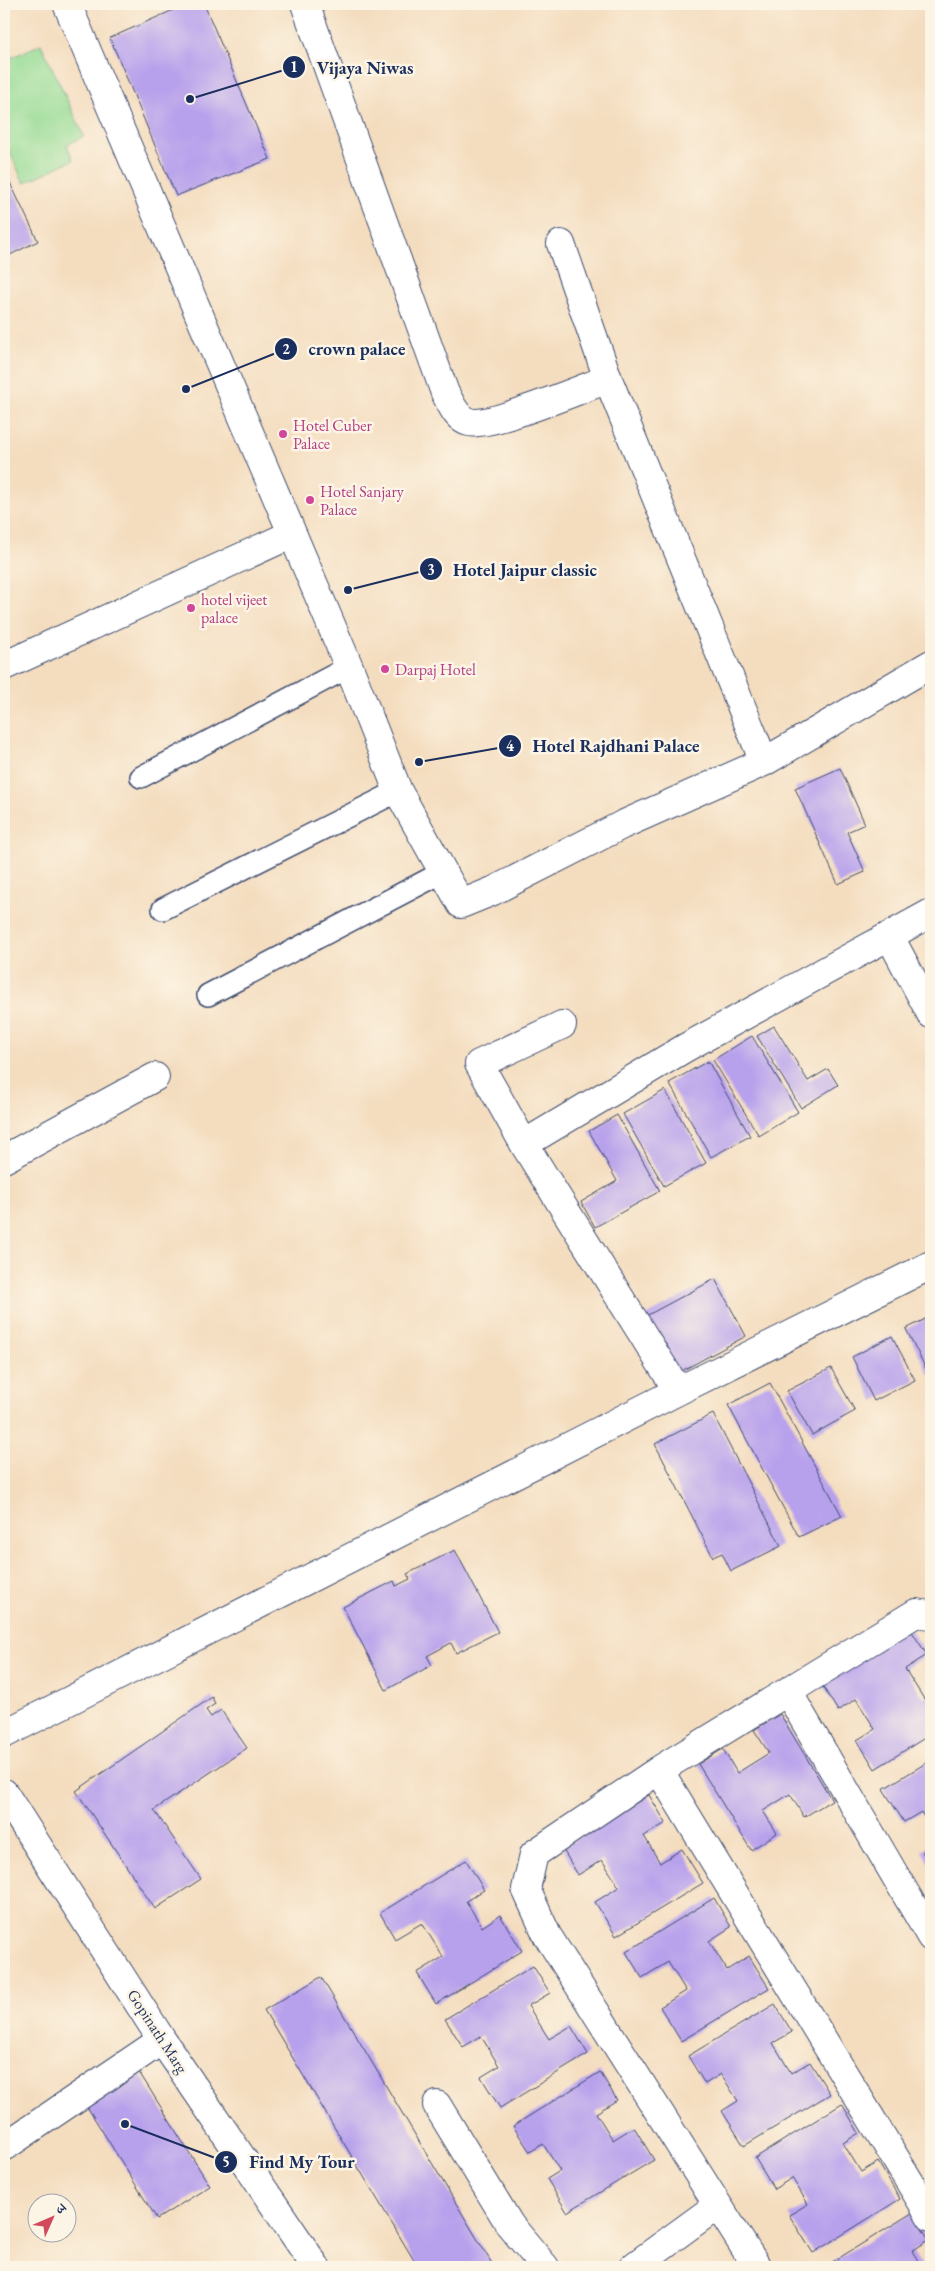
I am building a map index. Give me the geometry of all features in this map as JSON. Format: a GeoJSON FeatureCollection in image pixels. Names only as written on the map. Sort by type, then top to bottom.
{"type":"FeatureCollection","features":[{"type":"Feature","properties":{"kind":"street"},"geometry":{"type":"LineString","coordinates":[[67,4],[348,667],[398,791],[461,904],[493,891],[622,825],[764,762],[931,664]]}},
{"type":"Feature","properties":{"kind":"street"},"geometry":{"type":"LineString","coordinates":[[306,4],[445,393],[457,414],[469,422],[491,422],[608,379]]}},
{"type":"Feature","properties":{"kind":"street"},"geometry":{"type":"LineString","coordinates":[[561,244],[608,379],[764,762]]}},
{"type":"Feature","properties":{"kind":"street"},"geometry":{"type":"LineString","coordinates":[[4,666],[292,534]]}},
{"type":"Feature","properties":{"kind":"street"},"geometry":{"type":"LineString","coordinates":[[524,1144],[685,1048],[931,913]]}},
{"type":"Feature","properties":{"kind":"street"},"geometry":{"type":"LineString","coordinates":[[890,937],[931,1014]]}},
{"type":"Feature","properties":{"kind":"street"},"geometry":{"type":"LineString","coordinates":[[562,1025],[479,1064],[524,1144],[678,1391]]}},
{"type":"Feature","properties":{"kind":"street"},"geometry":{"type":"LineString","coordinates":[[4,1159],[155,1077]]}},
{"type":"Feature","properties":{"kind":"street"},"geometry":{"type":"LineString","coordinates":[[4,1734],[678,1391],[931,1265]]}},
{"type":"Feature","properties":{"kind":"street"},"geometry":{"type":"LineString","coordinates":[[757,2267],[547,1935],[526,1889],[534,1854],[659,1770],[916,1613],[931,1615]]}},
{"type":"Feature","properties":{"kind":"street"},"geometry":{"type":"LineString","coordinates":[[788,1692],[931,1937]]}},
{"type":"Feature","properties":{"kind":"street"},"geometry":{"type":"LineString","coordinates":[[659,1770],[931,2217]]}},
{"type":"Feature","properties":{"kind":"street","name":"Gopinath Marg"},"geometry":{"type":"LineString","coordinates":[[4,1793],[162,2040],[316,2267]]}},
{"type":"Feature","properties":{"kind":"street"},"geometry":{"type":"LineString","coordinates":[[4,2147],[162,2040]]}},
{"type":"Feature","properties":{"kind":"street"},"geometry":{"type":"LineString","coordinates":[[437,2105],[510,2225],[545,2267]]}},
{"type":"Feature","properties":{"kind":"street"},"geometry":{"type":"LineString","coordinates":[[633,2267],[718,2205]]}},
{"type":"Feature","properties":{"kind":"lane"},"geometry":{"type":"LineString","coordinates":[[141,777],[348,667]]}},
{"type":"Feature","properties":{"kind":"lane"},"geometry":{"type":"LineString","coordinates":[[163,909],[398,791]]}},
{"type":"Feature","properties":{"kind":"lane"},"geometry":{"type":"LineString","coordinates":[[208,995],[443,872]]}},
{"type":"Feature","properties":{"kind":"green space"},"geometry":{"type":"Polygon","coordinates":[[[41,44],[84,136],[67,145],[73,160],[24,183],[4,140],[4,61],[41,44]]]}},
{"type":"Feature","properties":{"kind":"building"},"geometry":{"type":"Polygon","coordinates":[[[187,4],[204,4],[270,159],[176,196],[110,38],[187,4]]]}},
{"type":"Feature","properties":{"kind":"building"},"geometry":{"type":"Polygon","coordinates":[[[4,170],[38,241],[4,258],[4,170]]]}},
{"type":"Feature","properties":{"kind":"building"},"geometry":{"type":"Polygon","coordinates":[[[840,768],[865,824],[847,832],[865,872],[838,884],[795,788],[840,768]]]}},
{"type":"Feature","properties":{"kind":"building"},"geometry":{"type":"Polygon","coordinates":[[[774,1026],[808,1081],[828,1069],[838,1085],[801,1108],[757,1036],[774,1026]]]}},
{"type":"Feature","properties":{"kind":"building"},"geometry":{"type":"Polygon","coordinates":[[[752,1036],[798,1112],[759,1136],[713,1060],[752,1036]]]}},
{"type":"Feature","properties":{"kind":"building"},"geometry":{"type":"Polygon","coordinates":[[[708,1061],[750,1136],[711,1157],[669,1083],[708,1061]]]}},
{"type":"Feature","properties":{"kind":"building"},"geometry":{"type":"Polygon","coordinates":[[[665,1090],[706,1163],[664,1186],[623,1114],[665,1090]]]}},
{"type":"Feature","properties":{"kind":"building"},"geometry":{"type":"Polygon","coordinates":[[[617,1115],[660,1191],[595,1227],[581,1202],[617,1181],[589,1131],[617,1115]]]}},
{"type":"Feature","properties":{"kind":"building"},"geometry":{"type":"Polygon","coordinates":[[[715,1279],[746,1336],[676,1374],[644,1317],[715,1279]]]}},
{"type":"Feature","properties":{"kind":"building"},"geometry":{"type":"Polygon","coordinates":[[[931,1316],[931,1374],[929,1375],[906,1329],[931,1316]]]}},
{"type":"Feature","properties":{"kind":"building"},"geometry":{"type":"Polygon","coordinates":[[[892,1336],[915,1380],[874,1401],[852,1357],[892,1336]]]}},
{"type":"Feature","properties":{"kind":"building"},"geometry":{"type":"Polygon","coordinates":[[[831,1368],[855,1411],[812,1435],[787,1391],[831,1368]]]}},
{"type":"Feature","properties":{"kind":"building"},"geometry":{"type":"Polygon","coordinates":[[[770,1383],[842,1516],[799,1537],[728,1405],[770,1383]]]}},
{"type":"Feature","properties":{"kind":"building"},"geometry":{"type":"Polygon","coordinates":[[[713,1414],[781,1546],[731,1571],[722,1553],[713,1557],[655,1444],[713,1414]]]}},
{"type":"Feature","properties":{"kind":"building"},"geometry":{"type":"Polygon","coordinates":[[[455,1550],[498,1632],[456,1653],[451,1643],[427,1656],[432,1665],[386,1690],[343,1607],[394,1581],[396,1586],[410,1579],[407,1574],[455,1550]]]}},
{"type":"Feature","properties":{"kind":"building"},"geometry":{"type":"Polygon","coordinates":[[[909,1627],[927,1655],[905,1669],[924,1699],[931,1694],[931,1734],[875,1769],[857,1740],[875,1729],[856,1699],[838,1711],[820,1682],[909,1627]]]}},
{"type":"Feature","properties":{"kind":"building"},"geometry":{"type":"Polygon","coordinates":[[[212,1697],[215,1704],[206,1710],[211,1717],[221,1710],[247,1748],[154,1810],[201,1879],[155,1909],[76,1791],[212,1697]]]}},
{"type":"Feature","properties":{"kind":"building"},"geometry":{"type":"Polygon","coordinates":[[[780,1714],[832,1800],[804,1817],[790,1794],[763,1811],[777,1833],[751,1850],[698,1764],[723,1749],[737,1773],[769,1753],[754,1730],[780,1714]]]}},
{"type":"Feature","properties":{"kind":"building"},"geometry":{"type":"Polygon","coordinates":[[[931,1760],[931,1828],[921,1812],[904,1822],[883,1789],[931,1760]]]}},
{"type":"Feature","properties":{"kind":"building"},"geometry":{"type":"Polygon","coordinates":[[[649,1795],[666,1823],[644,1836],[660,1863],[682,1849],[703,1883],[616,1936],[595,1902],[619,1887],[602,1860],[578,1875],[562,1848],[649,1795]]]}},
{"type":"Feature","properties":{"kind":"building"},"geometry":{"type":"Polygon","coordinates":[[[931,1845],[931,1867],[922,1851],[931,1845]]]}},
{"type":"Feature","properties":{"kind":"building"},"geometry":{"type":"Polygon","coordinates":[[[466,1860],[484,1890],[466,1901],[482,1927],[500,1915],[522,1951],[436,2004],[417,1973],[443,1957],[422,1923],[395,1939],[380,1913],[466,1860]]]}},
{"type":"Feature","properties":{"kind":"building"},"geometry":{"type":"Polygon","coordinates":[[[714,1898],[731,1927],[709,1941],[727,1970],[749,1956],[769,1988],[681,2041],[660,2007],[686,1991],[668,1962],[642,1978],[626,1952],[714,1898]]]}},
{"type":"Feature","properties":{"kind":"building"},"geometry":{"type":"Polygon","coordinates":[[[533,1966],[550,1993],[528,2006],[549,2039],[571,2026],[588,2054],[500,2108],[481,2077],[499,2066],[481,2036],[463,2047],[445,2019],[533,1966]]]}},
{"type":"Feature","properties":{"kind":"building"},"geometry":{"type":"Polygon","coordinates":[[[321,1977],[494,2267],[418,2267],[264,2010],[321,1977]]]}},
{"type":"Feature","properties":{"kind":"building"},"geometry":{"type":"Polygon","coordinates":[[[775,2004],[792,2032],[773,2043],[791,2073],[810,2062],[830,2094],[744,2146],[722,2111],[738,2101],[721,2074],[705,2084],[688,2056],[775,2004]]]}},
{"type":"Feature","properties":{"kind":"building"},"geometry":{"type":"Polygon","coordinates":[[[139,2072],[210,2186],[157,2219],[86,2105],[139,2072]]]}},
{"type":"Feature","properties":{"kind":"building"},"geometry":{"type":"Polygon","coordinates":[[[600,2072],[617,2100],[596,2113],[613,2140],[634,2127],[654,2160],[567,2212],[547,2179],[560,2171],[543,2144],[530,2152],[513,2126],[600,2072]]]}},
{"type":"Feature","properties":{"kind":"building"},"geometry":{"type":"Polygon","coordinates":[[[842,2104],[859,2133],[843,2143],[861,2172],[878,2162],[900,2199],[813,2253],[789,2215],[808,2204],[792,2178],[774,2189],[755,2158],[842,2104]]]}},
{"type":"Feature","properties":{"kind":"building"},"geometry":{"type":"Polygon","coordinates":[[[912,2213],[929,2240],[912,2251],[922,2267],[826,2266],[912,2213]]]}},
{"type":"Feature","properties":{"kind":"place","name":"Vijaya Niwas"},"geometry":{"type":"Point","coordinates":[190,99]}},
{"type":"Feature","properties":{"kind":"place","name":"crown palace"},"geometry":{"type":"Point","coordinates":[186,389]}},
{"type":"Feature","properties":{"kind":"place","name":"Hotel Cuber Palace"},"geometry":{"type":"Point","coordinates":[283,434]}},
{"type":"Feature","properties":{"kind":"place","name":"Hotel Sanjary Palace"},"geometry":{"type":"Point","coordinates":[310,500]}},
{"type":"Feature","properties":{"kind":"place","name":"Hotel Jaipur classic"},"geometry":{"type":"Point","coordinates":[348,590]}},
{"type":"Feature","properties":{"kind":"place","name":"hotel vijeet palace"},"geometry":{"type":"Point","coordinates":[191,608]}},
{"type":"Feature","properties":{"kind":"place","name":"Darpaj Hotel"},"geometry":{"type":"Point","coordinates":[385,669]}},
{"type":"Feature","properties":{"kind":"place","name":"Hotel Rajdhani Palace"},"geometry":{"type":"Point","coordinates":[419,762]}},
{"type":"Feature","properties":{"kind":"place","name":"Find My Tour"},"geometry":{"type":"Point","coordinates":[125,2124]}}]}
